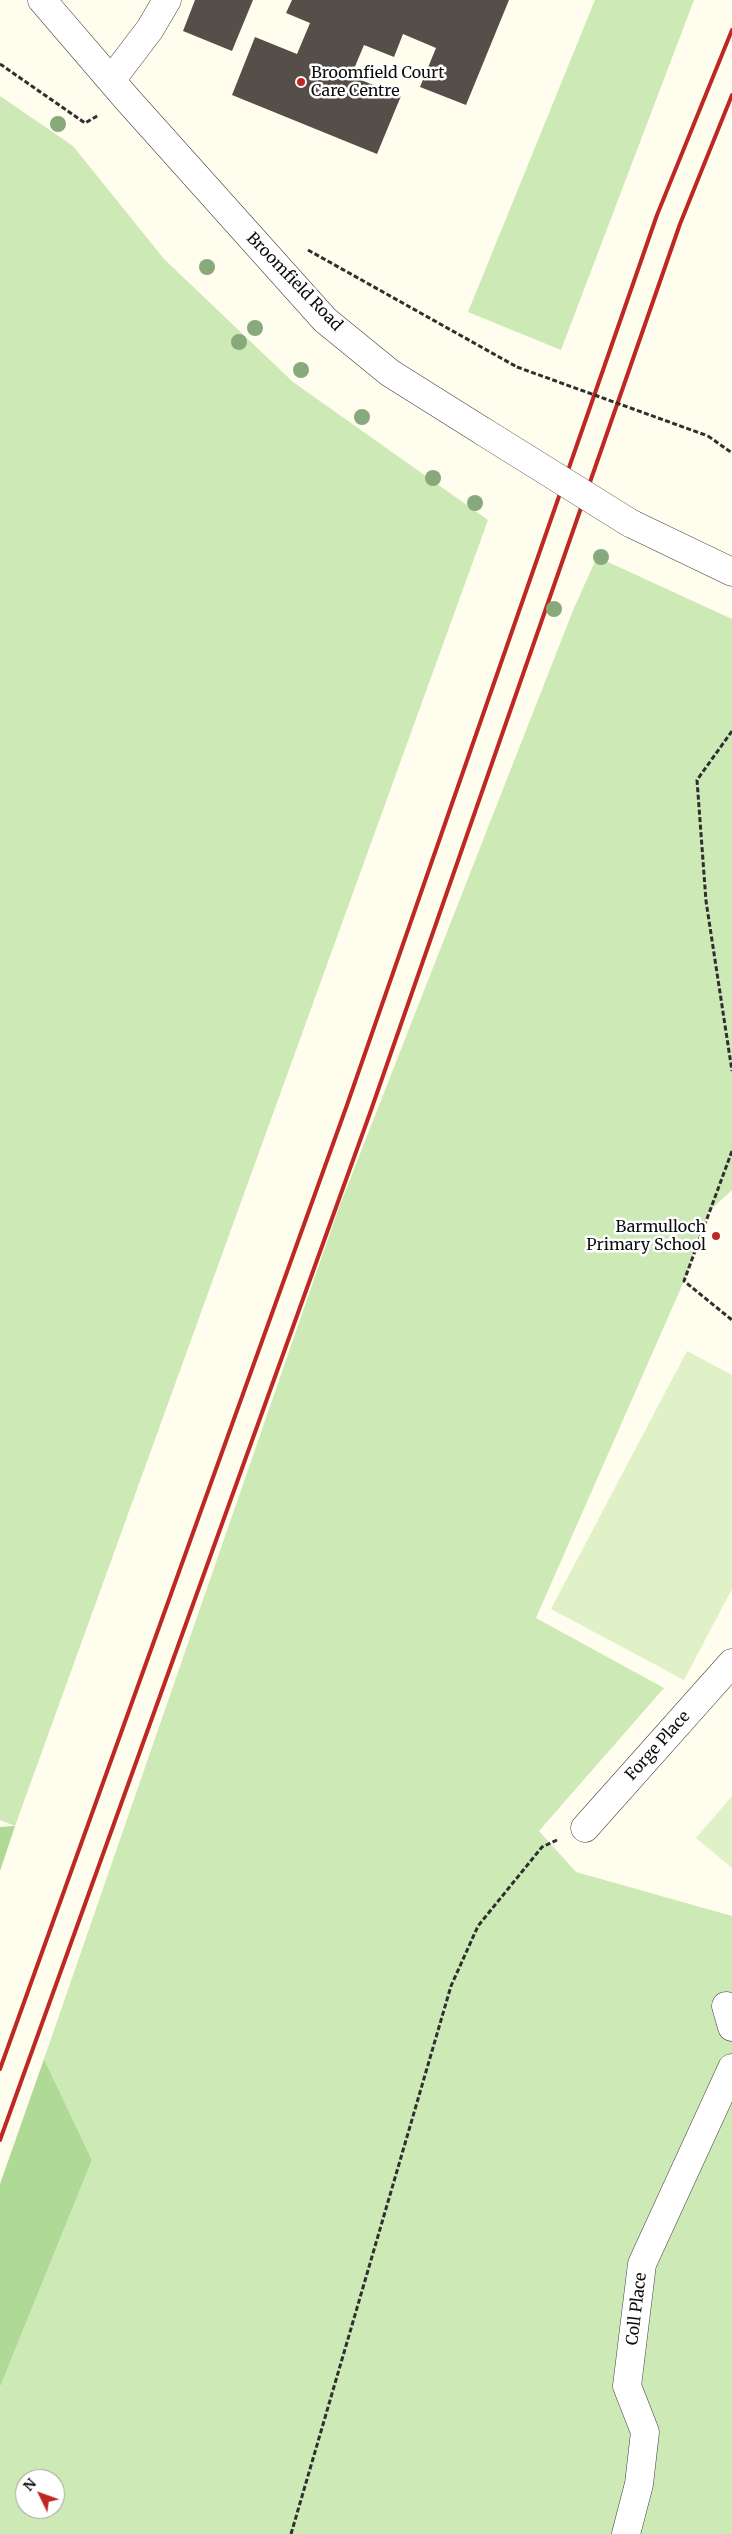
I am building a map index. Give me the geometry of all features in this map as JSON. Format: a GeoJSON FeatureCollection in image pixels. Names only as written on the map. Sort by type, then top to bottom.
{"type":"FeatureCollection","features":[{"type":"Feature","properties":{"kind":"street","name":"Broomfield Road"},"geometry":{"type":"LineString","coordinates":[[42,0],[325,320],[390,372],[630,523],[732,572]]}},
{"type":"Feature","properties":{"kind":"street"},"geometry":{"type":"LineString","coordinates":[[119,89],[167,0]]}},
{"type":"Feature","properties":{"kind":"street","name":"Forge Place"},"geometry":{"type":"LineString","coordinates":[[585,1828],[732,1663]]}},
{"type":"Feature","properties":{"kind":"street","name":"Coll Place"},"geometry":{"type":"LineString","coordinates":[[626,2534],[639,2484],[645,2432],[627,2386],[642,2264],[732,2068]]}},
{"type":"Feature","properties":{"kind":"path"},"geometry":{"type":"LineString","coordinates":[[0,64],[85,123],[119,89]]}},
{"type":"Feature","properties":{"kind":"path"},"geometry":{"type":"LineString","coordinates":[[300,246],[516,367],[708,436],[732,453]]}},
{"type":"Feature","properties":{"kind":"path"},"geometry":{"type":"LineString","coordinates":[[732,731],[697,780],[706,901],[732,1071]]}},
{"type":"Feature","properties":{"kind":"path"},"geometry":{"type":"LineString","coordinates":[[732,1151],[684,1281],[732,1320]]}},
{"type":"Feature","properties":{"kind":"path"},"geometry":{"type":"LineString","coordinates":[[290,2534],[451,1986],[478,1926],[542,1846],[585,1828]]}},
{"type":"Feature","properties":{"kind":"green space"},"geometry":{"type":"Polygon","coordinates":[[[595,0],[694,0],[561,350],[468,312],[595,0]]]}},
{"type":"Feature","properties":{"kind":"green space"},"geometry":{"type":"Polygon","coordinates":[[[0,96],[73,146],[164,259],[293,382],[488,520],[15,1826],[0,1820],[0,96]]]}},
{"type":"Feature","properties":{"kind":"green space"},"geometry":{"type":"Polygon","coordinates":[[[597,557],[732,619],[732,1190],[708,1212],[684,1281],[536,1618],[664,1688],[539,1831],[576,1872],[732,1916],[732,2534],[0,2534],[0,2387],[92,2160],[44,2059],[338,1210],[574,608],[597,557]]]}},
{"type":"Feature","properties":{"kind":"green space"},"geometry":{"type":"Polygon","coordinates":[[[687,1351],[732,1375],[732,1589],[684,1680],[551,1609],[687,1351]]]}},
{"type":"Feature","properties":{"kind":"green space"},"geometry":{"type":"Polygon","coordinates":[[[732,1796],[732,1868],[696,1838],[732,1796]]]}},
{"type":"Feature","properties":{"kind":"green space"},"geometry":{"type":"Polygon","coordinates":[[[15,1826],[0,1871],[0,1827],[15,1826]]]}},
{"type":"Feature","properties":{"kind":"green space"},"geometry":{"type":"Polygon","coordinates":[[[44,2059],[92,2160],[0,2387],[0,2184],[44,2059]]]}},
{"type":"Feature","properties":{"kind":"building"},"geometry":{"type":"Polygon","coordinates":[[[195,0],[253,0],[232,51],[183,31],[195,0]]]}},
{"type":"Feature","properties":{"kind":"building","name":"Broomfield Court Care Centre"},"geometry":{"type":"Polygon","coordinates":[[[292,0],[509,0],[466,105],[420,87],[436,48],[403,34],[394,57],[364,45],[351,76],[401,96],[377,154],[232,95],[255,37],[297,54],[310,23],[286,13],[292,0]]]}},
{"type":"Feature","properties":{"kind":"railway"},"geometry":{"type":"LineString","coordinates":[[0,2069],[347,1105],[657,215],[732,30]]}},
{"type":"Feature","properties":{"kind":"railway"},"geometry":{"type":"LineString","coordinates":[[0,2140],[370,1113],[680,224],[732,95]]}},
{"type":"Feature","properties":{"kind":"place","name":"Broomfield Court Care Centre"},"geometry":{"type":"Point","coordinates":[301,82]}},
{"type":"Feature","properties":{"kind":"place","name":"Barmulloch Primary School"},"geometry":{"type":"Point","coordinates":[716,1236]}}]}
